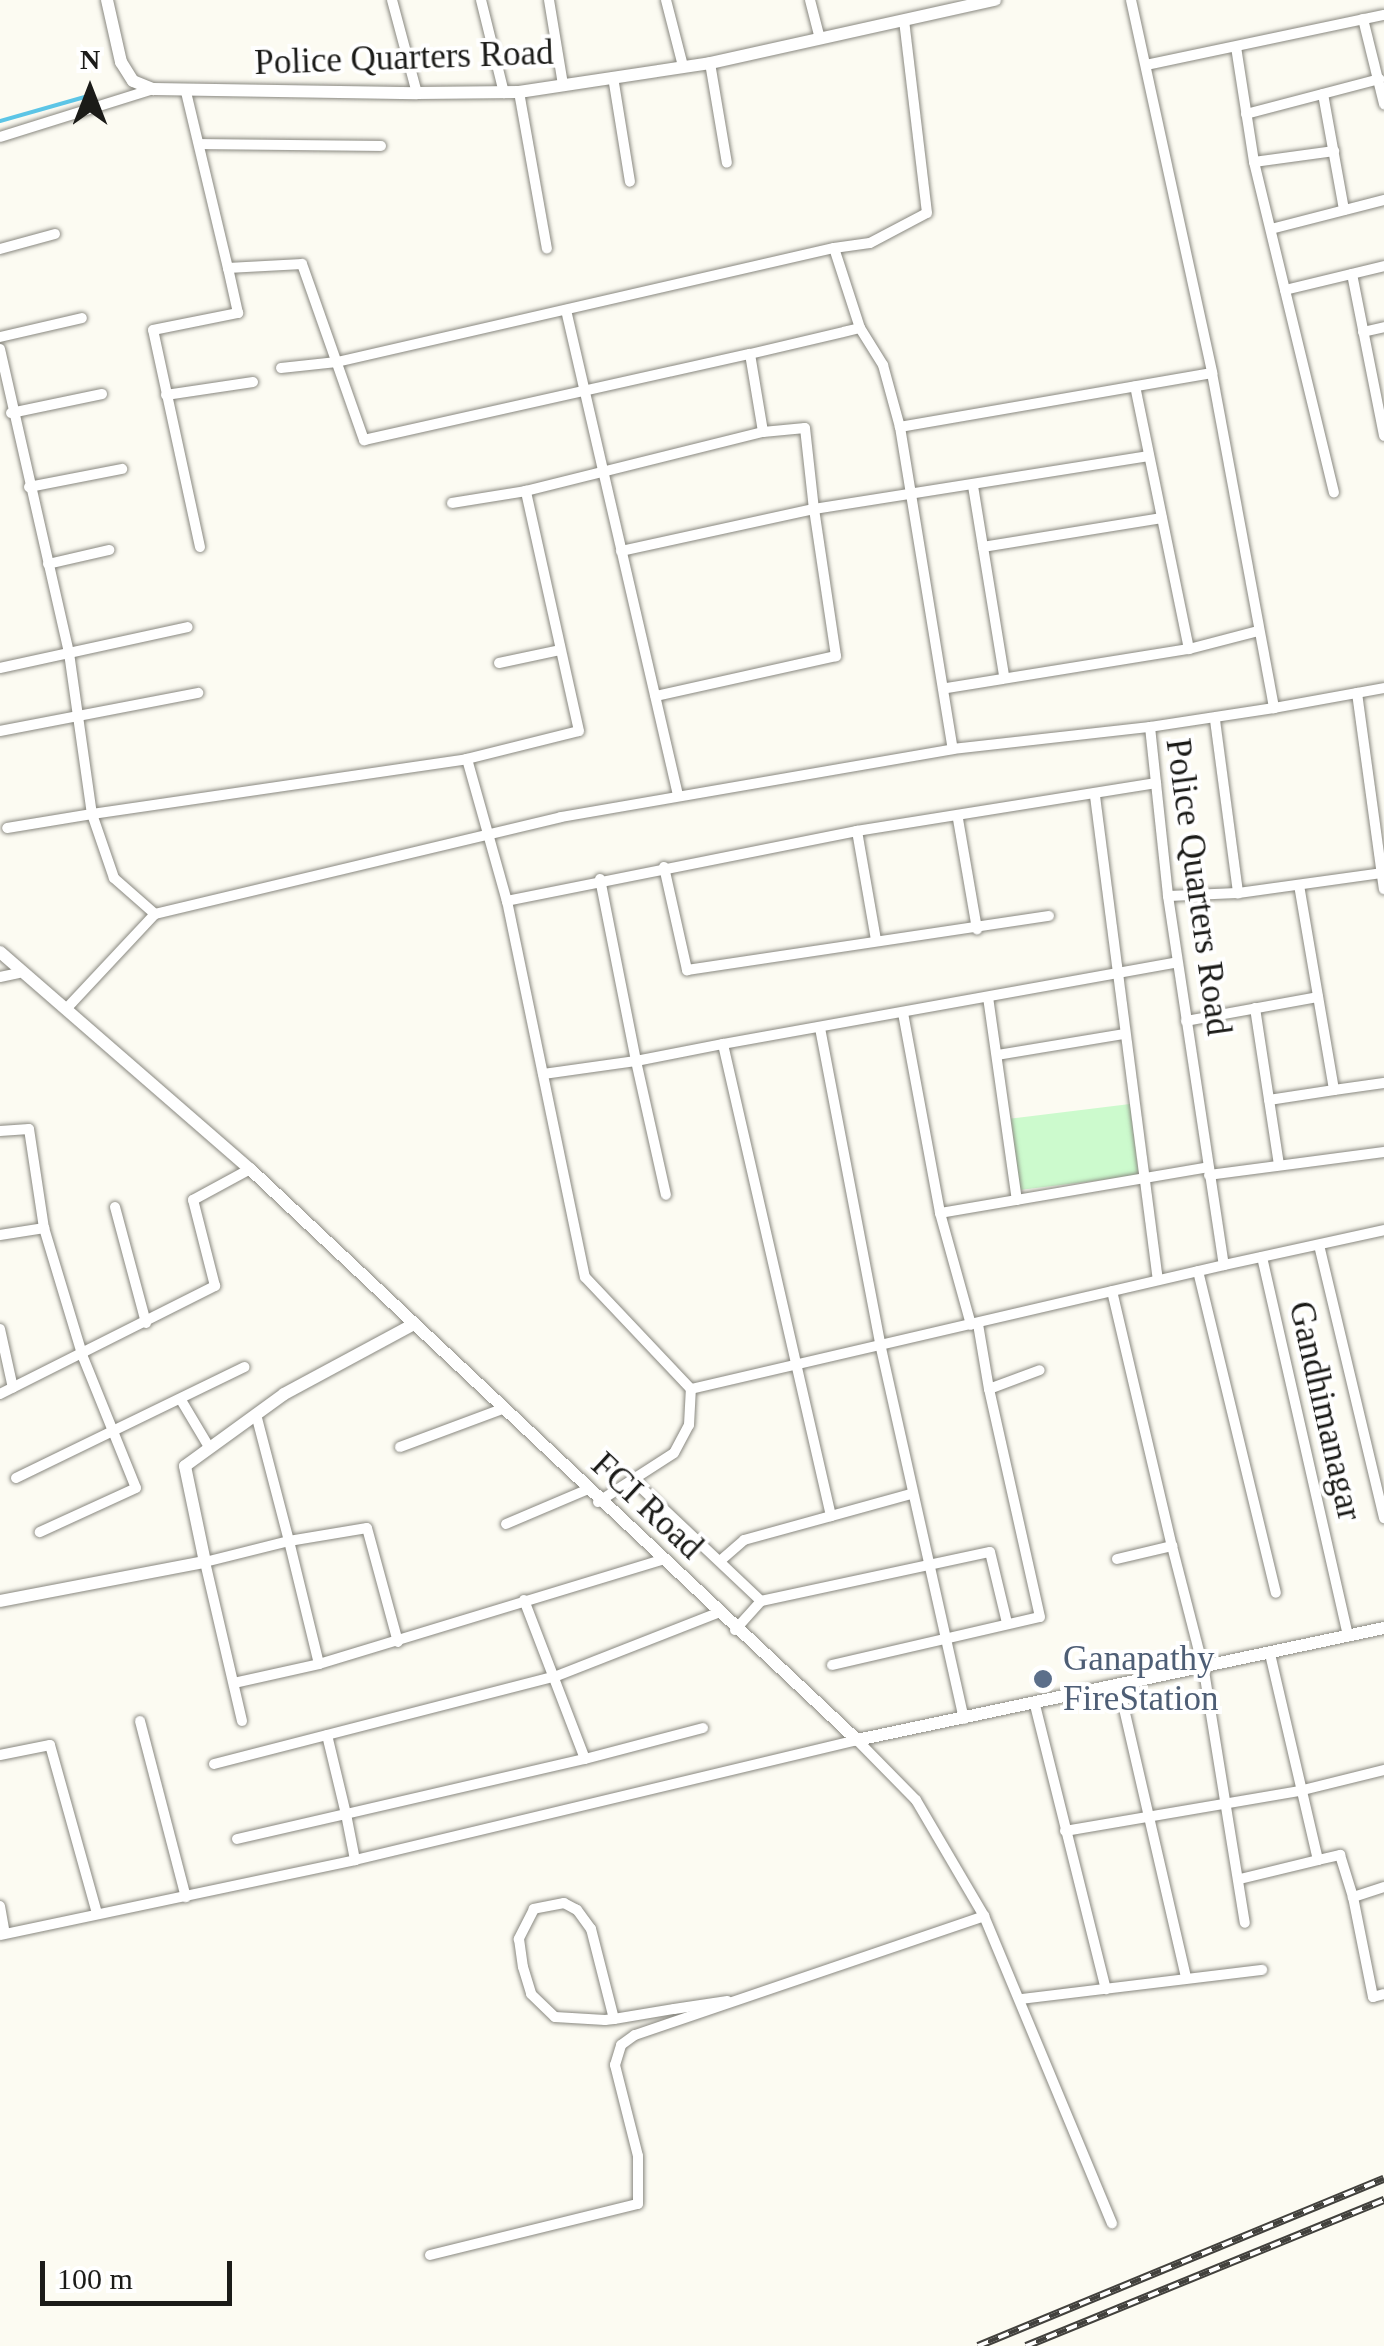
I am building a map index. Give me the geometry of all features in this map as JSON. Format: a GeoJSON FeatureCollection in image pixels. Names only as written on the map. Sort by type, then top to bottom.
{"type":"FeatureCollection","features":[{"type":"Feature","properties":{"kind":"street"},"geometry":{"type":"LineString","coordinates":[[107,0],[121,62],[133,81],[152,89]]}},
{"type":"Feature","properties":{"kind":"street"},"geometry":{"type":"LineString","coordinates":[[392,0],[416,94]]}},
{"type":"Feature","properties":{"kind":"street"},"geometry":{"type":"LineString","coordinates":[[481,0],[504,92]]}},
{"type":"Feature","properties":{"kind":"street"},"geometry":{"type":"LineString","coordinates":[[549,0],[564,85]]}},
{"type":"Feature","properties":{"kind":"street"},"geometry":{"type":"LineString","coordinates":[[666,0],[683,66]]}},
{"type":"Feature","properties":{"kind":"street"},"geometry":{"type":"LineString","coordinates":[[810,0],[820,38]]}},
{"type":"Feature","properties":{"kind":"street","name":"Police Quarters Road"},"geometry":{"type":"LineString","coordinates":[[152,89],[519,92],[710,63],[995,0]]}},
{"type":"Feature","properties":{"kind":"street"},"geometry":{"type":"LineString","coordinates":[[1131,0],[1212,372],[1274,708]]}},
{"type":"Feature","properties":{"kind":"street"},"geometry":{"type":"LineString","coordinates":[[1146,65],[1384,15]]}},
{"type":"Feature","properties":{"kind":"street"},"geometry":{"type":"LineString","coordinates":[[1363,19],[1384,104]]}},
{"type":"Feature","properties":{"kind":"street"},"geometry":{"type":"LineString","coordinates":[[281,368],[337,362],[870,242],[927,213],[904,21]]}},
{"type":"Feature","properties":{"kind":"street"},"geometry":{"type":"LineString","coordinates":[[1236,48],[1254,162],[1334,492]]}},
{"type":"Feature","properties":{"kind":"street"},"geometry":{"type":"LineString","coordinates":[[710,63],[727,163]]}},
{"type":"Feature","properties":{"kind":"street"},"geometry":{"type":"LineString","coordinates":[[613,77],[630,182]]}},
{"type":"Feature","properties":{"kind":"street"},"geometry":{"type":"LineString","coordinates":[[1246,114],[1379,79]]}},
{"type":"Feature","properties":{"kind":"street"},"geometry":{"type":"LineString","coordinates":[[0,137],[152,89]]}},
{"type":"Feature","properties":{"kind":"street"},"geometry":{"type":"LineString","coordinates":[[186,92],[238,313],[153,330],[200,547]]}},
{"type":"Feature","properties":{"kind":"street"},"geometry":{"type":"LineString","coordinates":[[519,92],[547,249]]}},
{"type":"Feature","properties":{"kind":"street"},"geometry":{"type":"LineString","coordinates":[[1323,94],[1344,210]]}},
{"type":"Feature","properties":{"kind":"street"},"geometry":{"type":"LineString","coordinates":[[199,144],[381,146]]}},
{"type":"Feature","properties":{"kind":"street"},"geometry":{"type":"LineString","coordinates":[[1254,162],[1334,151]]}},
{"type":"Feature","properties":{"kind":"street"},"geometry":{"type":"LineString","coordinates":[[1271,228],[1384,200]]}},
{"type":"Feature","properties":{"kind":"street"},"geometry":{"type":"LineString","coordinates":[[0,249],[55,234]]}},
{"type":"Feature","properties":{"kind":"street"},"geometry":{"type":"LineString","coordinates":[[834,248],[860,328],[883,365],[900,427],[947,688],[953,749]]}},
{"type":"Feature","properties":{"kind":"street"},"geometry":{"type":"LineString","coordinates":[[228,268],[302,264],[364,440],[860,328]]}},
{"type":"Feature","properties":{"kind":"street"},"geometry":{"type":"LineString","coordinates":[[1285,290],[1384,266]]}},
{"type":"Feature","properties":{"kind":"street"},"geometry":{"type":"LineString","coordinates":[[1352,274],[1384,436]]}},
{"type":"Feature","properties":{"kind":"street"},"geometry":{"type":"LineString","coordinates":[[566,310],[678,794]]}},
{"type":"Feature","properties":{"kind":"street"},"geometry":{"type":"LineString","coordinates":[[0,336],[82,318]]}},
{"type":"Feature","properties":{"kind":"street"},"geometry":{"type":"LineString","coordinates":[[1363,332],[1384,327]]}},
{"type":"Feature","properties":{"kind":"street"},"geometry":{"type":"LineString","coordinates":[[0,349],[28,488],[70,652],[92,814],[114,878],[155,914],[66,1009]]}},
{"type":"Feature","properties":{"kind":"street"},"geometry":{"type":"LineString","coordinates":[[750,354],[763,432]]}},
{"type":"Feature","properties":{"kind":"street"},"geometry":{"type":"LineString","coordinates":[[900,427],[1212,372]]}},
{"type":"Feature","properties":{"kind":"street"},"geometry":{"type":"LineString","coordinates":[[166,395],[253,382]]}},
{"type":"Feature","properties":{"kind":"street"},"geometry":{"type":"LineString","coordinates":[[1135,386],[1189,649]]}},
{"type":"Feature","properties":{"kind":"street"},"geometry":{"type":"LineString","coordinates":[[11,413],[102,394]]}},
{"type":"Feature","properties":{"kind":"street"},"geometry":{"type":"LineString","coordinates":[[452,504],[526,491],[763,432],[805,428],[836,656],[655,696]]}},
{"type":"Feature","properties":{"kind":"street"},"geometry":{"type":"LineString","coordinates":[[621,551],[814,509],[910,497],[1150,456]]}},
{"type":"Feature","properties":{"kind":"street"},"geometry":{"type":"LineString","coordinates":[[28,488],[122,469]]}},
{"type":"Feature","properties":{"kind":"street"},"geometry":{"type":"LineString","coordinates":[[974,486],[1004,676]]}},
{"type":"Feature","properties":{"kind":"street"},"geometry":{"type":"LineString","coordinates":[[8,828],[467,759],[578,731],[526,491]]}},
{"type":"Feature","properties":{"kind":"street"},"geometry":{"type":"LineString","coordinates":[[983,546],[1162,518]]}},
{"type":"Feature","properties":{"kind":"street"},"geometry":{"type":"LineString","coordinates":[[48,564],[109,550]]}},
{"type":"Feature","properties":{"kind":"street"},"geometry":{"type":"LineString","coordinates":[[0,668],[188,626]]}},
{"type":"Feature","properties":{"kind":"street"},"geometry":{"type":"LineString","coordinates":[[947,688],[1189,649],[1258,631]]}},
{"type":"Feature","properties":{"kind":"street"},"geometry":{"type":"LineString","coordinates":[[499,663],[560,650]]}},
{"type":"Feature","properties":{"kind":"street"},"geometry":{"type":"LineString","coordinates":[[1150,728],[1215,720],[1384,688]]}},
{"type":"Feature","properties":{"kind":"street"},"geometry":{"type":"LineString","coordinates":[[0,731],[79,721],[198,693]]}},
{"type":"Feature","properties":{"kind":"street"},"geometry":{"type":"LineString","coordinates":[[1356,693],[1380,829],[1384,889]]}},
{"type":"Feature","properties":{"kind":"street"},"geometry":{"type":"LineString","coordinates":[[1215,720],[1238,893]]}},
{"type":"Feature","properties":{"kind":"street","name":"Police Quarters Road"},"geometry":{"type":"LineString","coordinates":[[155,914],[486,833],[678,794],[953,749],[1150,728],[1177,962],[1224,1265]]}},
{"type":"Feature","properties":{"kind":"street"},"geometry":{"type":"LineString","coordinates":[[467,759],[507,901],[585,1277],[690,1389],[688,1426],[674,1454],[598,1502]]}},
{"type":"Feature","properties":{"kind":"street"},"geometry":{"type":"LineString","coordinates":[[507,901],[600,879],[857,831],[958,819],[1156,783]]}},
{"type":"Feature","properties":{"kind":"street"},"geometry":{"type":"LineString","coordinates":[[1094,796],[1158,1279]]}},
{"type":"Feature","properties":{"kind":"street"},"geometry":{"type":"LineString","coordinates":[[958,819],[977,929]]}},
{"type":"Feature","properties":{"kind":"street"},"geometry":{"type":"LineString","coordinates":[[857,831],[876,940]]}},
{"type":"Feature","properties":{"kind":"street"},"geometry":{"type":"LineString","coordinates":[[664,868],[687,970],[1049,916]]}},
{"type":"Feature","properties":{"kind":"street"},"geometry":{"type":"LineString","coordinates":[[1168,896],[1238,893],[1382,873]]}},
{"type":"Feature","properties":{"kind":"street"},"geometry":{"type":"LineString","coordinates":[[600,879],[666,1196]]}},
{"type":"Feature","properties":{"kind":"street"},"geometry":{"type":"LineString","coordinates":[[1299,884],[1334,1090]]}},
{"type":"Feature","properties":{"kind":"street","name":"FCI Road"},"geometry":{"type":"LineString","coordinates":[[0,952],[250,1169],[717,1614],[857,1740]]}},
{"type":"Feature","properties":{"kind":"street"},"geometry":{"type":"LineString","coordinates":[[543,1074],[1177,962]]}},
{"type":"Feature","properties":{"kind":"street"},"geometry":{"type":"LineString","coordinates":[[0,977],[20,973]]}},
{"type":"Feature","properties":{"kind":"street"},"geometry":{"type":"LineString","coordinates":[[988,997],[1018,1200]]}},
{"type":"Feature","properties":{"kind":"street"},"geometry":{"type":"LineString","coordinates":[[1186,1021],[1318,997]]}},
{"type":"Feature","properties":{"kind":"street"},"geometry":{"type":"LineString","coordinates":[[1255,1008],[1280,1166]]}},
{"type":"Feature","properties":{"kind":"street"},"geometry":{"type":"LineString","coordinates":[[832,1665],[1040,1617],[974,1324],[940,1213],[903,1013]]}},
{"type":"Feature","properties":{"kind":"street"},"geometry":{"type":"LineString","coordinates":[[820,1028],[880,1348],[964,1719]]}},
{"type":"Feature","properties":{"kind":"street"},"geometry":{"type":"LineString","coordinates":[[996,1054],[1124,1034]]}},
{"type":"Feature","properties":{"kind":"street"},"geometry":{"type":"LineString","coordinates":[[723,1044],[831,1516]]}},
{"type":"Feature","properties":{"kind":"street"},"geometry":{"type":"LineString","coordinates":[[1270,1100],[1384,1083]]}},
{"type":"Feature","properties":{"kind":"street"},"geometry":{"type":"LineString","coordinates":[[0,1131],[29,1129],[44,1228],[83,1357],[136,1488],[40,1532]]}},
{"type":"Feature","properties":{"kind":"street"},"geometry":{"type":"LineString","coordinates":[[940,1213],[1142,1178],[1384,1152]]}},
{"type":"Feature","properties":{"kind":"street"},"geometry":{"type":"LineString","coordinates":[[0,1394],[83,1357],[215,1286],[194,1200],[250,1169]]}},
{"type":"Feature","properties":{"kind":"street"},"geometry":{"type":"LineString","coordinates":[[114,1207],[146,1323]]}},
{"type":"Feature","properties":{"kind":"street"},"geometry":{"type":"LineString","coordinates":[[0,1235],[44,1228]]}},
{"type":"Feature","properties":{"kind":"street"},"geometry":{"type":"LineString","coordinates":[[690,1389],[798,1369],[1158,1279],[1384,1230]]}},
{"type":"Feature","properties":{"kind":"street"},"geometry":{"type":"LineString","coordinates":[[1319,1244],[1384,1518]]}},
{"type":"Feature","properties":{"kind":"street","name":"Gandhimanagar"},"geometry":{"type":"LineString","coordinates":[[1262,1257],[1348,1636]]}},
{"type":"Feature","properties":{"kind":"street"},"geometry":{"type":"LineString","coordinates":[[1198,1271],[1276,1593]]}},
{"type":"Feature","properties":{"kind":"street"},"geometry":{"type":"LineString","coordinates":[[1112,1290],[1204,1671],[1246,1923]]}},
{"type":"Feature","properties":{"kind":"street"},"geometry":{"type":"LineString","coordinates":[[242,1721],[184,1466],[256,1414],[414,1324]]}},
{"type":"Feature","properties":{"kind":"street"},"geometry":{"type":"LineString","coordinates":[[0,1329],[13,1388]]}},
{"type":"Feature","properties":{"kind":"street"},"geometry":{"type":"LineString","coordinates":[[16,1478],[245,1367]]}},
{"type":"Feature","properties":{"kind":"street"},"geometry":{"type":"LineString","coordinates":[[990,1389],[1040,1370]]}},
{"type":"Feature","properties":{"kind":"street"},"geometry":{"type":"LineString","coordinates":[[181,1400],[209,1447]]}},
{"type":"Feature","properties":{"kind":"street"},"geometry":{"type":"LineString","coordinates":[[400,1447],[502,1409]]}},
{"type":"Feature","properties":{"kind":"street"},"geometry":{"type":"LineString","coordinates":[[256,1414],[319,1664]]}},
{"type":"Feature","properties":{"kind":"street"},"geometry":{"type":"LineString","coordinates":[[632,1480],[761,1601]]}},
{"type":"Feature","properties":{"kind":"street"},"geometry":{"type":"LineString","coordinates":[[506,1524],[586,1490]]}},
{"type":"Feature","properties":{"kind":"street"},"geometry":{"type":"LineString","coordinates":[[720,1561],[744,1540],[912,1494]]}},
{"type":"Feature","properties":{"kind":"street"},"geometry":{"type":"LineString","coordinates":[[0,1601],[367,1528],[398,1642]]}},
{"type":"Feature","properties":{"kind":"street"},"geometry":{"type":"LineString","coordinates":[[1117,1560],[1172,1546]]}},
{"type":"Feature","properties":{"kind":"street"},"geometry":{"type":"LineString","coordinates":[[736,1630],[761,1601],[990,1552],[1007,1624]]}},
{"type":"Feature","properties":{"kind":"street"},"geometry":{"type":"LineString","coordinates":[[234,1683],[398,1642],[661,1560]]}},
{"type":"Feature","properties":{"kind":"street"},"geometry":{"type":"LineString","coordinates":[[524,1600],[585,1759]]}},
{"type":"Feature","properties":{"kind":"street"},"geometry":{"type":"LineString","coordinates":[[214,1764],[554,1677],[635,1651],[717,1614]]}},
{"type":"Feature","properties":{"kind":"street"},"geometry":{"type":"LineString","coordinates":[[0,1906],[2,1934],[355,1860],[857,1740],[1204,1671],[1384,1628]]}},
{"type":"Feature","properties":{"kind":"street"},"geometry":{"type":"LineString","coordinates":[[1270,1654],[1318,1860]]}},
{"type":"Feature","properties":{"kind":"street"},"geometry":{"type":"LineString","coordinates":[[1119,1687],[1186,1978]]}},
{"type":"Feature","properties":{"kind":"street"},"geometry":{"type":"LineString","coordinates":[[1035,1705],[1106,1989]]}},
{"type":"Feature","properties":{"kind":"street"},"geometry":{"type":"LineString","coordinates":[[140,1721],[186,1897]]}},
{"type":"Feature","properties":{"kind":"street"},"geometry":{"type":"LineString","coordinates":[[237,1840],[702,1728]]}},
{"type":"Feature","properties":{"kind":"street"},"geometry":{"type":"LineString","coordinates":[[327,1735],[355,1860]]}},
{"type":"Feature","properties":{"kind":"street"},"geometry":{"type":"LineString","coordinates":[[857,1740],[916,1800],[984,1916],[1112,2222]]}},
{"type":"Feature","properties":{"kind":"street"},"geometry":{"type":"LineString","coordinates":[[0,1756],[50,1745],[97,1914]]}},
{"type":"Feature","properties":{"kind":"street"},"geometry":{"type":"LineString","coordinates":[[1065,1831],[1299,1791],[1384,1770]]}},
{"type":"Feature","properties":{"kind":"street"},"geometry":{"type":"LineString","coordinates":[[1240,1880],[1340,1855],[1353,1897],[1373,1997],[1384,1994]]}},
{"type":"Feature","properties":{"kind":"street"},"geometry":{"type":"LineString","coordinates":[[1353,1897],[1384,1887]]}},
{"type":"Feature","properties":{"kind":"street"},"geometry":{"type":"LineString","coordinates":[[614,2019],[591,1929],[577,1910],[547,1902],[534,1909],[519,1939],[531,1994],[555,2018],[614,2019],[733,2000],[984,1916]]}},
{"type":"Feature","properties":{"kind":"street"},"geometry":{"type":"LineString","coordinates":[[1021,2000],[1262,1970]]}},
{"type":"Feature","properties":{"kind":"street"},"geometry":{"type":"LineString","coordinates":[[430,2255],[638,2204],[638,2156],[616,2056],[635,2035],[716,2012],[733,2000]]}},
{"type":"Feature","properties":{"kind":"green space"},"geometry":{"type":"Polygon","coordinates":[[[1130,1104],[1139,1175],[1020,1190],[1011,1119],[1130,1104]]]}},
{"type":"Feature","properties":{"kind":"waterway"},"geometry":{"type":"LineString","coordinates":[[0,121],[85,97]]}},
{"type":"Feature","properties":{"kind":"railway"},"geometry":{"type":"LineString","coordinates":[[978,2346],[1384,2179]]}},
{"type":"Feature","properties":{"kind":"railway"},"geometry":{"type":"LineString","coordinates":[[1026,2346],[1384,2200]]}},
{"type":"Feature","properties":{"kind":"place","name":"Ganapathy FireStation"},"geometry":{"type":"Point","coordinates":[1043,1679]}}]}
